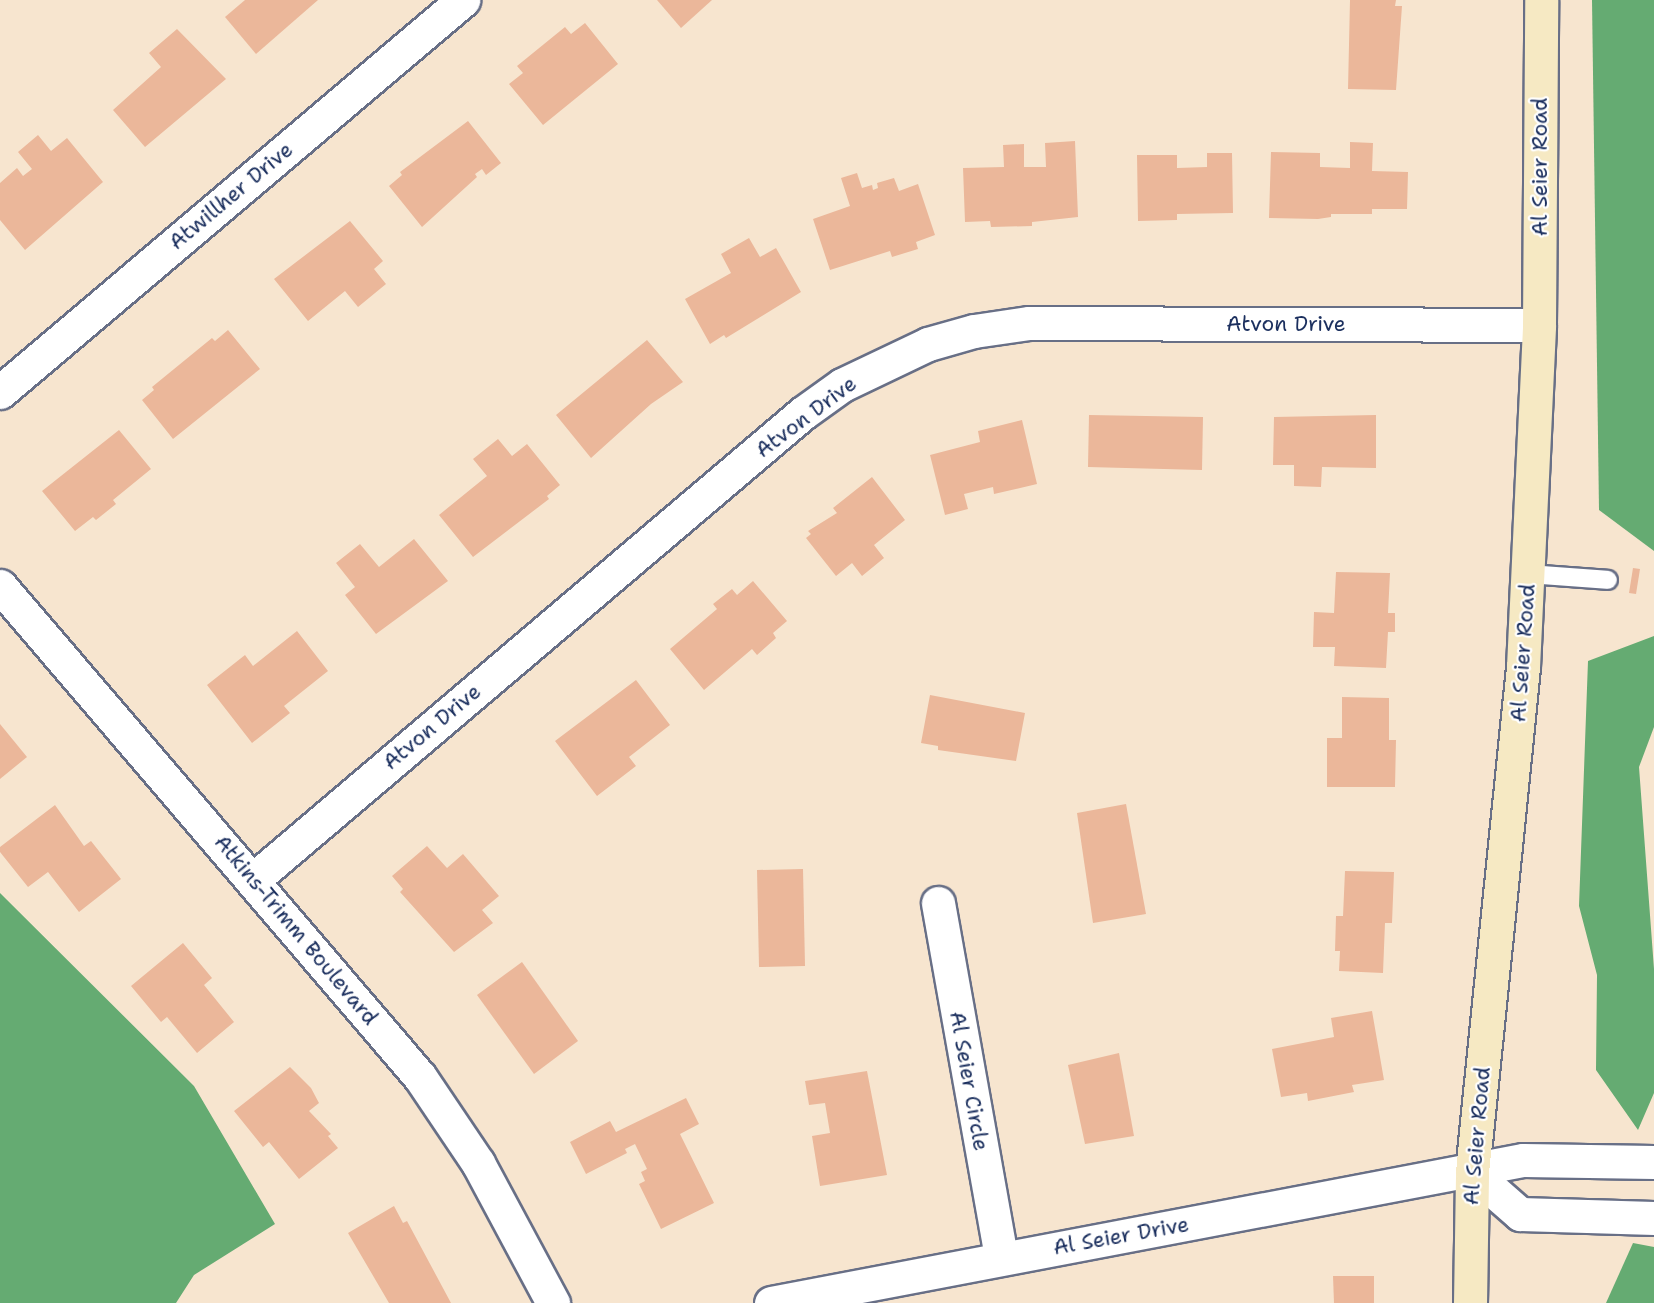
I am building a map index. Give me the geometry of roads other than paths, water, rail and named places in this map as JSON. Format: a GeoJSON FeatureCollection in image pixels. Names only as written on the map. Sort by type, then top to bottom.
{"type":"FeatureCollection","features":[{"type":"Feature","properties":{"kind":"street","name":"Atwillher Drive"},"geometry":{"type":"LineString","coordinates":[[0,392],[463,0]]}},
{"type":"Feature","properties":{"kind":"street","name":"Al Seier Road"},"geometry":{"type":"LineString","coordinates":[[1470,1303],[1472,1172],[1514,768],[1527,574],[1539,325],[1541,0]]}},
{"type":"Feature","properties":{"kind":"street","name":"Atvon Drive"},"geometry":{"type":"LineString","coordinates":[[254,879],[802,414],[842,385],[928,344],[974,331],[1029,323],[1539,325]]}},
{"type":"Feature","properties":{"kind":"street","name":"Atkins-Trimm Boulevard"},"geometry":{"type":"LineString","coordinates":[[0,586],[254,879],[420,1077],[478,1163],[553,1303]]}},
{"type":"Feature","properties":{"kind":"street","name":"Al Seier Circle"},"geometry":{"type":"LineString","coordinates":[[938,903],[1001,1258]]}},
{"type":"Feature","properties":{"kind":"street","name":"Al Seier Drive"},"geometry":{"type":"LineString","coordinates":[[771,1303],[1001,1258],[1472,1172],[1523,1160],[1654,1162]]}},
{"type":"Feature","properties":{"kind":"street"},"geometry":{"type":"LineString","coordinates":[[1472,1172],[1520,1214],[1654,1218]]}},
{"type":"Feature","properties":{"kind":"lane"},"geometry":{"type":"LineString","coordinates":[[1527,574],[1608,580]]}}]}
